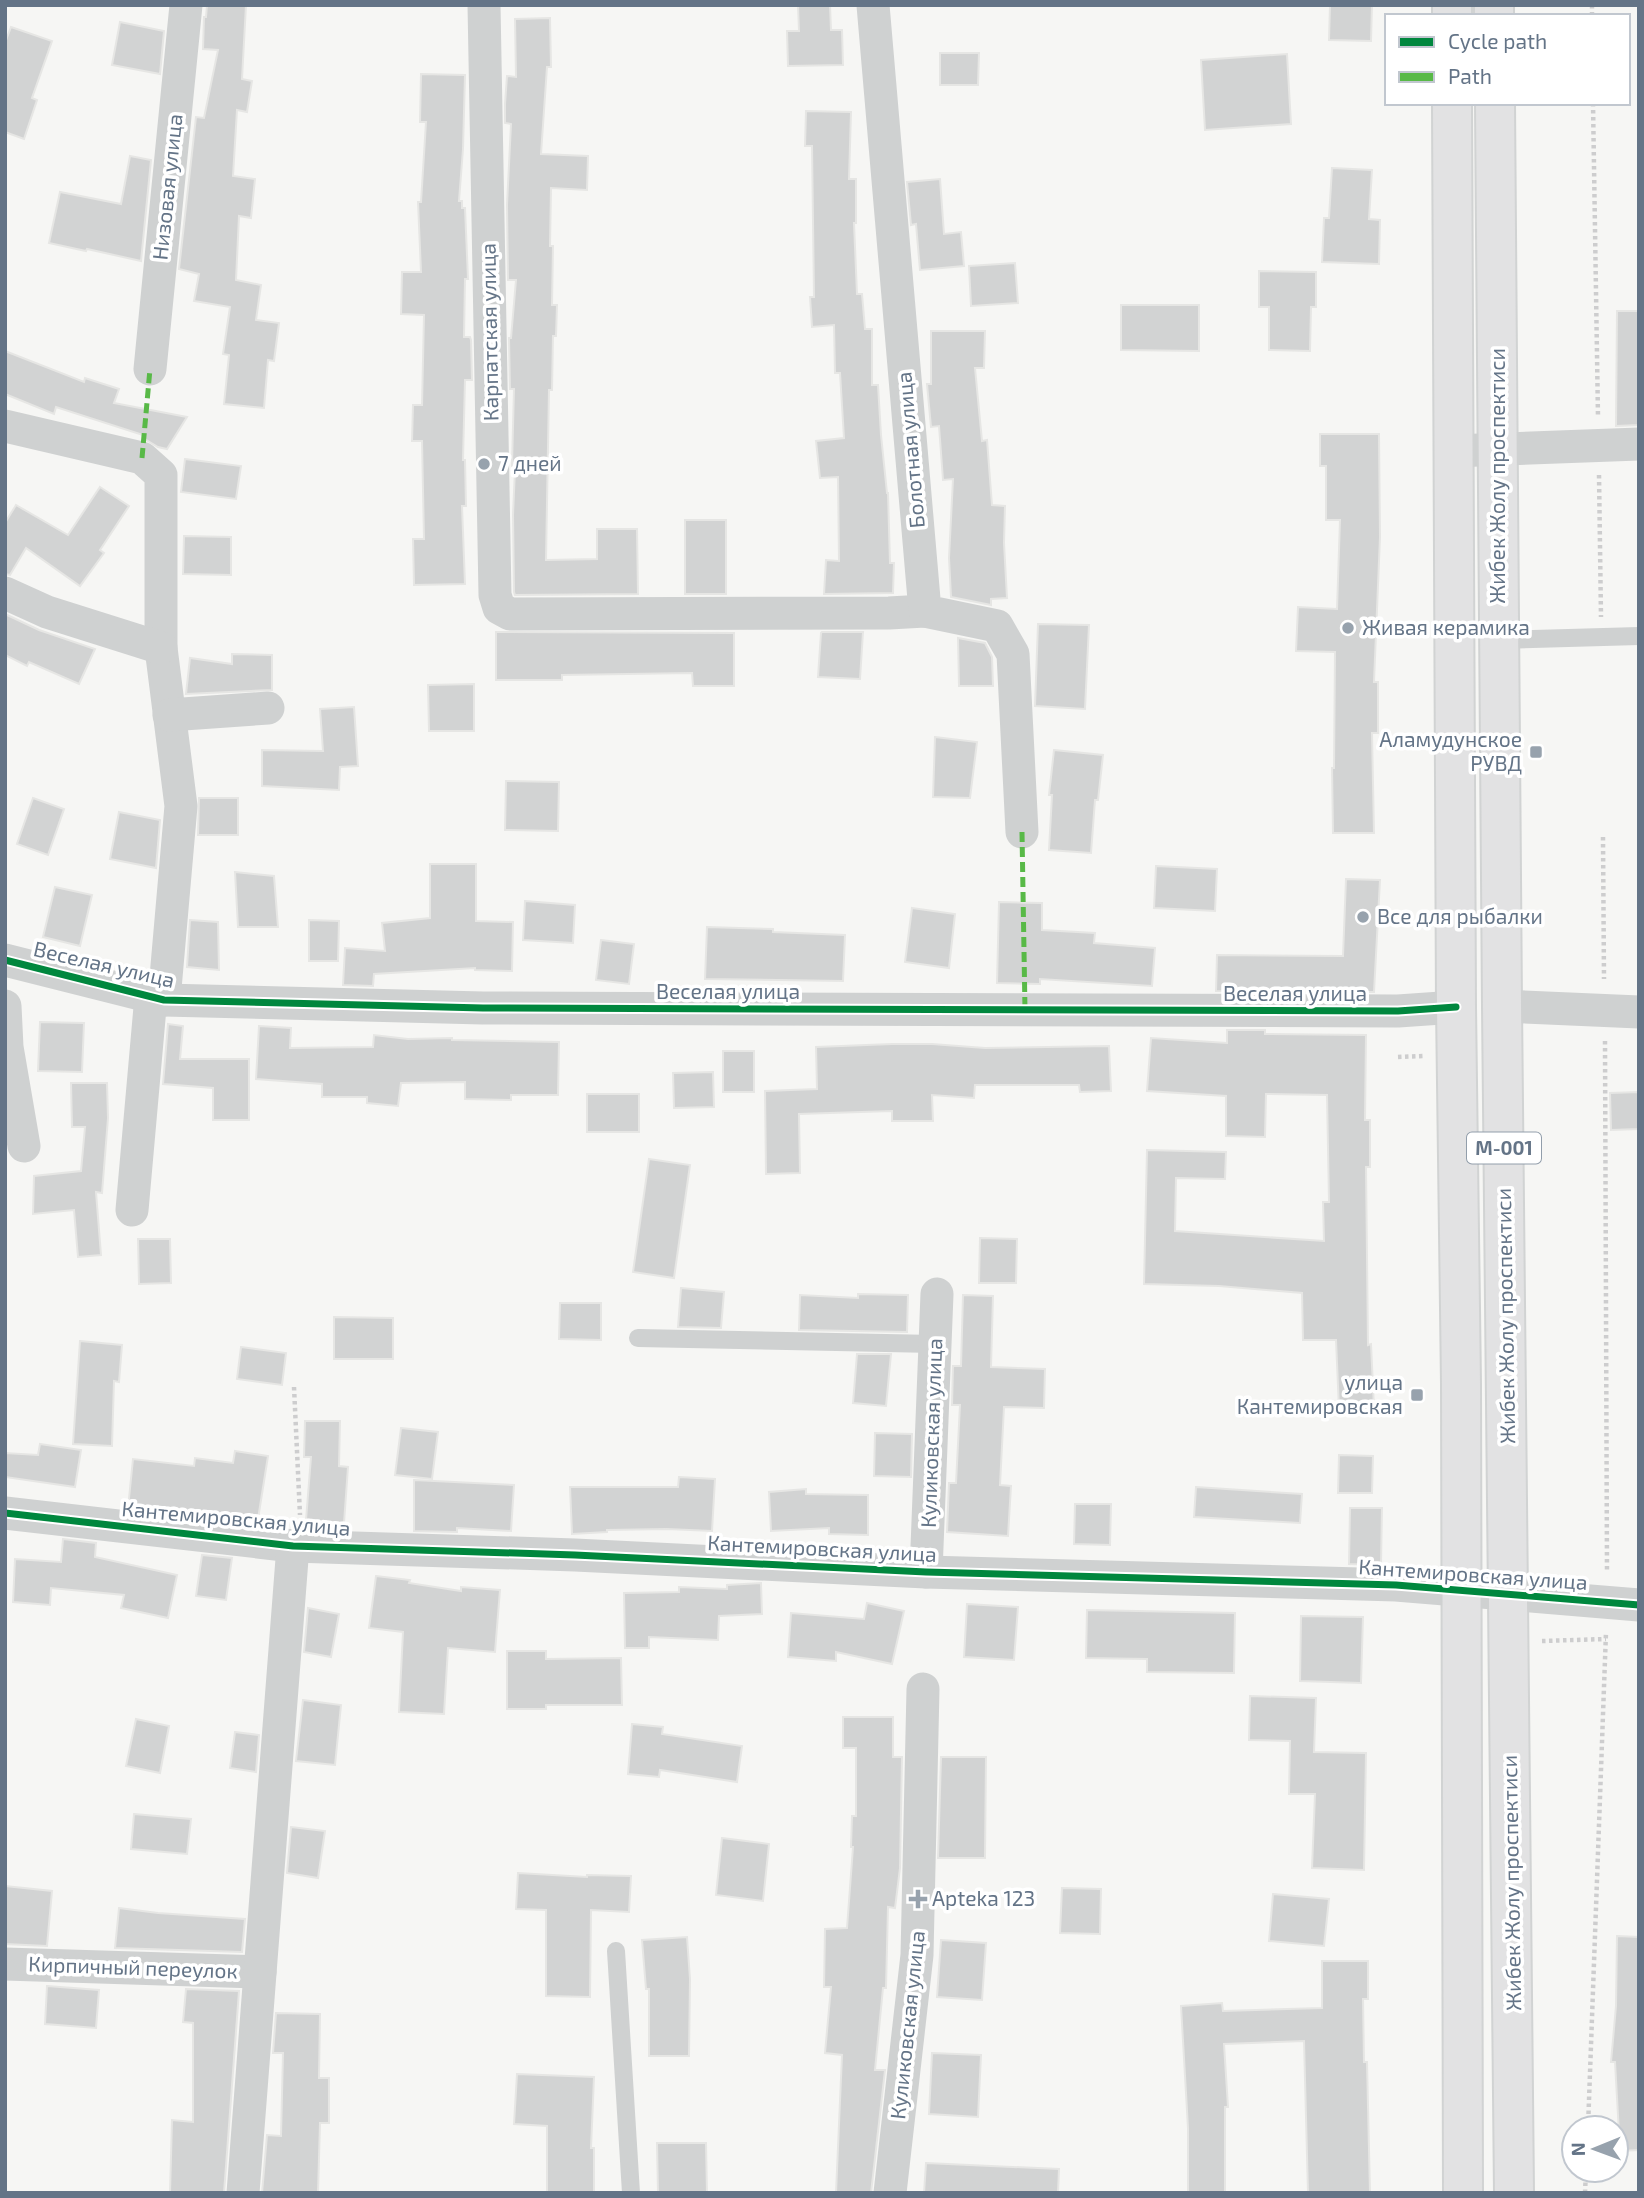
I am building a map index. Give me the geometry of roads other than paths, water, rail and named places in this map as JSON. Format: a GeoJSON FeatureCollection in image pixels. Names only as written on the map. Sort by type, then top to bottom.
{"type":"FeatureCollection","features":[{"type":"Feature","properties":{"kind":"main road","name":"М-001"},"geometry":{"type":"LineString","coordinates":[[1452,105],[1455,1007],[1461,1384],[1463,2193]]}},
{"type":"Feature","properties":{"kind":"main road","name":"Жибек Жолу проспектиси"},"geometry":{"type":"LineString","coordinates":[[1495,105],[1514,2193]]}},
{"type":"Feature","properties":{"kind":"street","name":"Низовая улица"},"geometry":{"type":"LineString","coordinates":[[150,369],[186,5]]}},
{"type":"Feature","properties":{"kind":"street","name":"Карпатская улица"},"geometry":{"type":"LineString","coordinates":[[484,5],[495,595],[499,608],[510,614],[925,611]]}},
{"type":"Feature","properties":{"kind":"street","name":"Болотная улица"},"geometry":{"type":"LineString","coordinates":[[873,5],[925,611]]}},
{"type":"Feature","properties":{"kind":"street","name":"Веселая улица"},"geometry":{"type":"LineString","coordinates":[[5,426],[142,458],[161,475],[161,648],[181,806],[157,998]]}},
{"type":"Feature","properties":{"kind":"street"},"geometry":{"type":"LineString","coordinates":[[1453,451],[1639,444]]}},
{"type":"Feature","properties":{"kind":"street"},"geometry":{"type":"LineString","coordinates":[[5,593],[47,612],[161,648]]}},
{"type":"Feature","properties":{"kind":"street"},"geometry":{"type":"LineString","coordinates":[[925,611],[997,626],[1013,654],[1022,832]]}},
{"type":"Feature","properties":{"kind":"street"},"geometry":{"type":"LineString","coordinates":[[169,715],[268,708]]}},
{"type":"Feature","properties":{"kind":"street","name":"Веселая улица"},"geometry":{"type":"LineString","coordinates":[[5,960],[157,998],[483,1008],[1398,1011],[1455,1007]]}},
{"type":"Feature","properties":{"kind":"street"},"geometry":{"type":"LineString","coordinates":[[132,1210],[157,998]]}},
{"type":"Feature","properties":{"kind":"street"},"geometry":{"type":"LineString","coordinates":[[5,1006],[7,1047],[24,1146]]}},
{"type":"Feature","properties":{"kind":"street"},"geometry":{"type":"LineString","coordinates":[[1502,1006],[1639,1012]]}},
{"type":"Feature","properties":{"kind":"street","name":"Куликовская улица"},"geometry":{"type":"LineString","coordinates":[[926,1572],[937,1294]]}},
{"type":"Feature","properties":{"kind":"street","name":"Кантемировская улица"},"geometry":{"type":"LineString","coordinates":[[5,1513],[297,1546],[575,1555],[926,1572],[1396,1585],[1623,1604]]}},
{"type":"Feature","properties":{"kind":"street"},"geometry":{"type":"LineString","coordinates":[[243,2193],[297,1546]]}},
{"type":"Feature","properties":{"kind":"street","name":"Куликовская улица"},"geometry":{"type":"LineString","coordinates":[[890,2193],[917,1955],[923,1689]]}},
{"type":"Feature","properties":{"kind":"street","name":"Кирпичный переулок"},"geometry":{"type":"LineString","coordinates":[[5,1964],[260,1972]]}},
{"type":"Feature","properties":{"kind":"lane"},"geometry":{"type":"LineString","coordinates":[[1500,639],[1639,636]]}},
{"type":"Feature","properties":{"kind":"lane"},"geometry":{"type":"LineString","coordinates":[[638,1338],[935,1344]]}},
{"type":"Feature","properties":{"kind":"lane"},"geometry":{"type":"LineString","coordinates":[[616,1951],[631,2193]]}},
{"type":"Feature","properties":{"kind":"place","name":"7 дней"},"geometry":{"type":"Point","coordinates":[484,464]}},
{"type":"Feature","properties":{"kind":"place","name":"Живая керамика"},"geometry":{"type":"Point","coordinates":[1348,628]}},
{"type":"Feature","properties":{"kind":"place","name":"Аламудунское РУВД"},"geometry":{"type":"Point","coordinates":[1536,752]}},
{"type":"Feature","properties":{"kind":"place","name":"Все для рыбалки"},"geometry":{"type":"Point","coordinates":[1363,917]}},
{"type":"Feature","properties":{"kind":"place","name":"улица Кантемировская"},"geometry":{"type":"Point","coordinates":[1417,1395]}},
{"type":"Feature","properties":{"kind":"place","name":"Apteka 123"},"geometry":{"type":"Point","coordinates":[918,1899]}}]}
